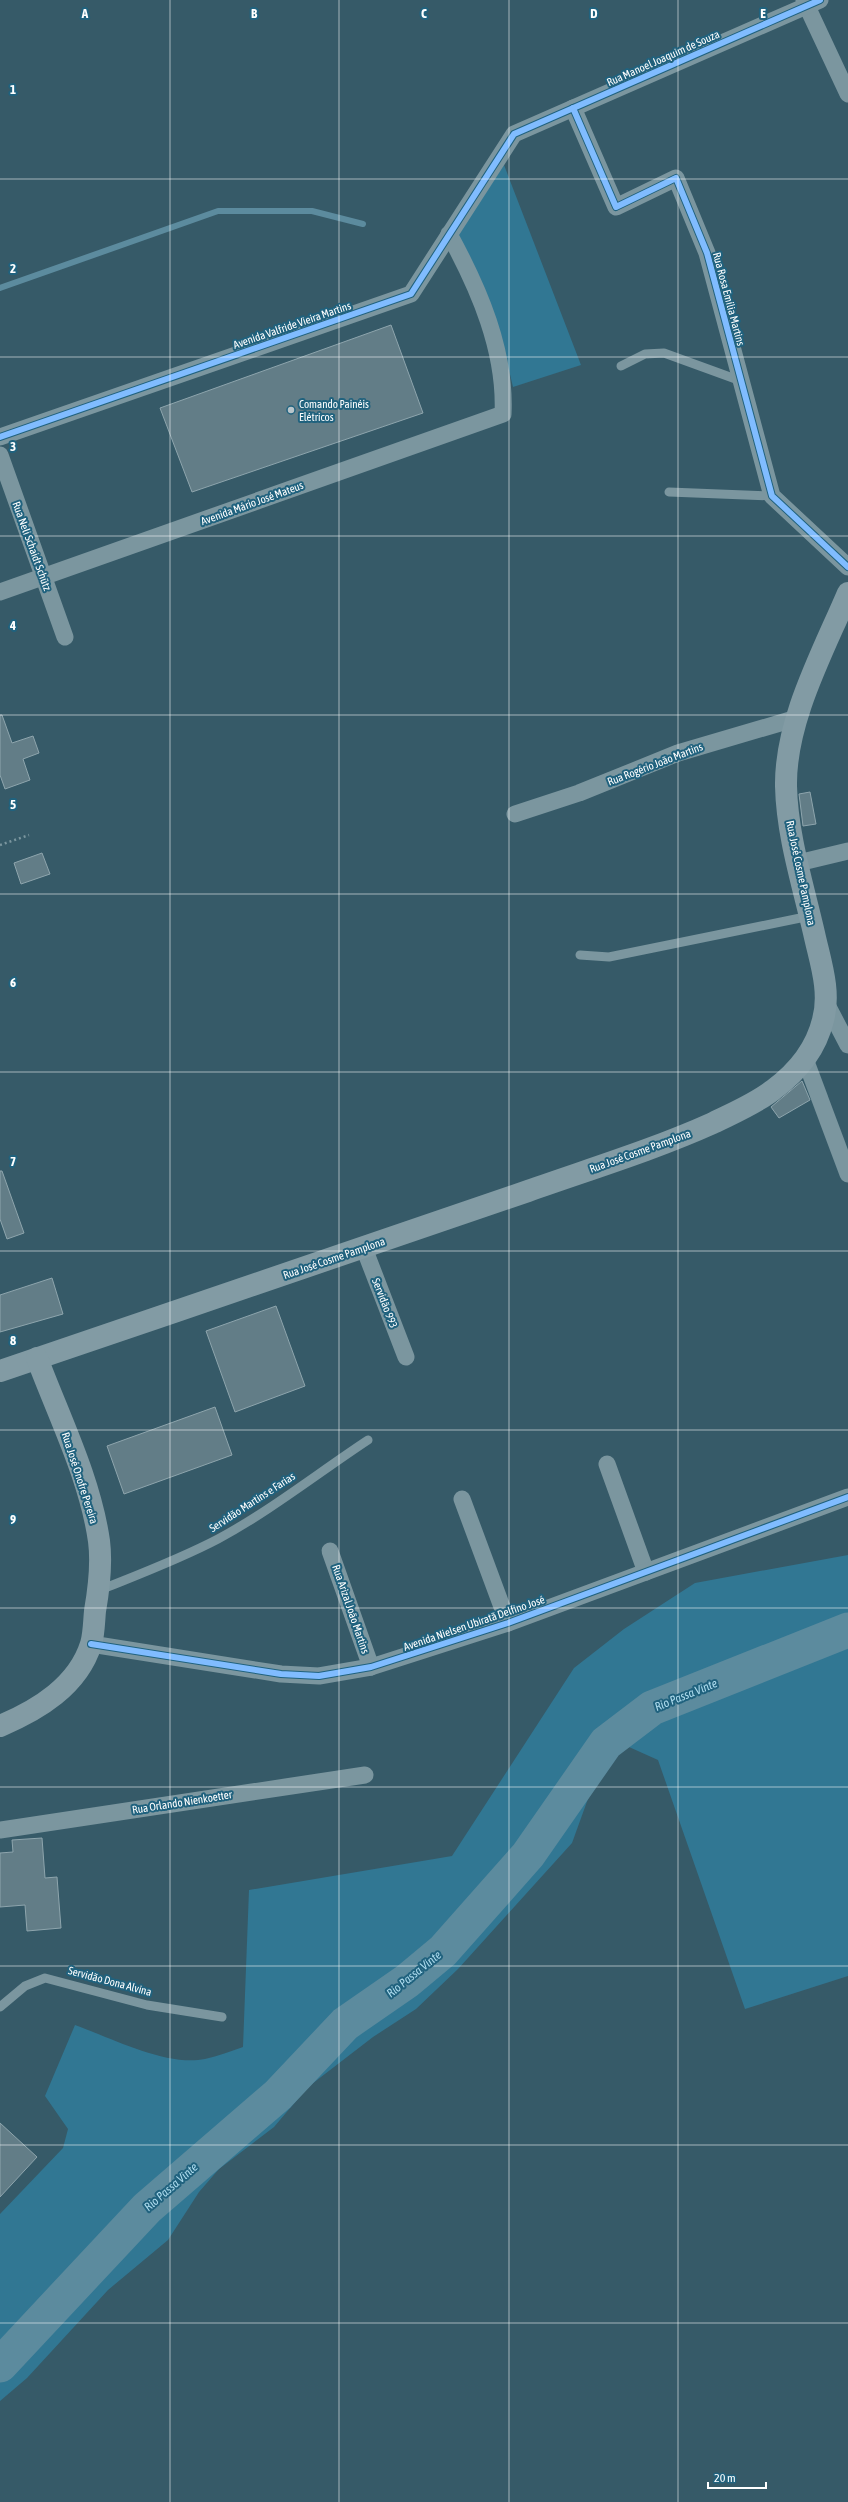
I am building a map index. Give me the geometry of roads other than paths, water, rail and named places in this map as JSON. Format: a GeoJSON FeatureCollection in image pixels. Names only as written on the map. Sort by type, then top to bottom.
{"type":"FeatureCollection","features":[{"type":"Feature","properties":{"kind":"main road","name":"Rua José Cosme Pamplona"},"geometry":{"type":"LineString","coordinates":[[0,1371],[364,1248],[686,1135],[751,1104],[772,1091],[805,1059],[818,1034],[826,1003],[823,975],[798,863],[786,785],[789,750],[797,718],[848,593]]}},
{"type":"Feature","properties":{"kind":"main road","name":"Rua José Onofre Pereira"},"geometry":{"type":"LineString","coordinates":[[0,1726],[32,1711],[65,1686],[76,1673],[91,1644],[99,1590],[99,1543],[93,1514],[74,1454],[37,1358]]}},
{"type":"Feature","properties":{"kind":"street"},"geometry":{"type":"LineString","coordinates":[[810,2],[848,94]]}},
{"type":"Feature","properties":{"kind":"street","name":"Rua Manoel Joaquim de Souza"},"geometry":{"type":"LineString","coordinates":[[514,134],[810,2]]}},
{"type":"Feature","properties":{"kind":"street","name":"Rua Rosa Emília Martins"},"geometry":{"type":"LineString","coordinates":[[573,108],[616,207],[676,178],[707,253],[772,496]]}},
{"type":"Feature","properties":{"kind":"street","name":"Avenida Valfride Vieira Martins"},"geometry":{"type":"LineString","coordinates":[[0,437],[411,294],[514,134]]}},
{"type":"Feature","properties":{"kind":"street","name":"Avenida Mário José Mateus"},"geometry":{"type":"LineString","coordinates":[[0,592],[503,414],[501,374],[484,308],[473,281],[449,234]]}},
{"type":"Feature","properties":{"kind":"street","name":"Rua Neli Schaidt Schütz"},"geometry":{"type":"LineString","coordinates":[[0,455],[65,637]]}},
{"type":"Feature","properties":{"kind":"street"},"geometry":{"type":"LineString","coordinates":[[772,496],[848,567]]}},
{"type":"Feature","properties":{"kind":"street","name":"Rua Rogério João Martins"},"geometry":{"type":"LineString","coordinates":[[515,814],[579,793],[678,753],[797,718]]}},
{"type":"Feature","properties":{"kind":"street"},"geometry":{"type":"LineString","coordinates":[[798,863],[848,851]]}},
{"type":"Feature","properties":{"kind":"street"},"geometry":{"type":"LineString","coordinates":[[826,1003],[848,1045]]}},
{"type":"Feature","properties":{"kind":"street"},"geometry":{"type":"LineString","coordinates":[[805,1059],[848,1174]]}},
{"type":"Feature","properties":{"kind":"street","name":"Servidão 993"},"geometry":{"type":"LineString","coordinates":[[364,1248],[406,1357]]}},
{"type":"Feature","properties":{"kind":"street"},"geometry":{"type":"LineString","coordinates":[[607,1464],[646,1572]]}},
{"type":"Feature","properties":{"kind":"street","name":"Avenida Nielsen Ubiratã Delfino José"},"geometry":{"type":"LineString","coordinates":[[91,1644],[281,1674],[319,1676],[371,1667],[508,1623],[848,1497]]}},
{"type":"Feature","properties":{"kind":"street"},"geometry":{"type":"LineString","coordinates":[[462,1499],[508,1623]]}},
{"type":"Feature","properties":{"kind":"street","name":"Rua Arizal João Martins"},"geometry":{"type":"LineString","coordinates":[[330,1551],[371,1667]]}},
{"type":"Feature","properties":{"kind":"street","name":"Rua Orlando Nienkoetter"},"geometry":{"type":"LineString","coordinates":[[0,1830],[365,1775]]}},
{"type":"Feature","properties":{"kind":"lane"},"geometry":{"type":"LineString","coordinates":[[621,366],[645,354],[664,353],[741,381]]}},
{"type":"Feature","properties":{"kind":"lane"},"geometry":{"type":"LineString","coordinates":[[669,492],[772,496]]}},
{"type":"Feature","properties":{"kind":"lane"},"geometry":{"type":"LineString","coordinates":[[580,955],[609,957],[810,916]]}},
{"type":"Feature","properties":{"kind":"lane","name":"Servidão Martins e Farias"},"geometry":{"type":"LineString","coordinates":[[99,1590],[171,1562],[218,1539],[243,1524],[368,1440]]}},
{"type":"Feature","properties":{"kind":"lane","name":"Servidão Dona Alvina"},"geometry":{"type":"LineString","coordinates":[[0,2007],[25,1986],[45,1978],[147,2005],[222,2016]]}},
{"type":"Feature","properties":{"kind":"waterway"},"geometry":{"type":"LineString","coordinates":[[0,288],[218,211],[312,211],[363,224]]}},
{"type":"Feature","properties":{"kind":"waterway","name":"Rio Passa Vinte"},"geometry":{"type":"LineString","coordinates":[[0,2365],[147,2208],[278,2095],[345,2024],[407,1981],[443,1951],[528,1855],[606,1743],[652,1708],[848,1630]]}},
{"type":"Feature","properties":{"kind":"place","name":"Comando Painéis Elétricos"},"geometry":{"type":"Point","coordinates":[291,410]}}]}
